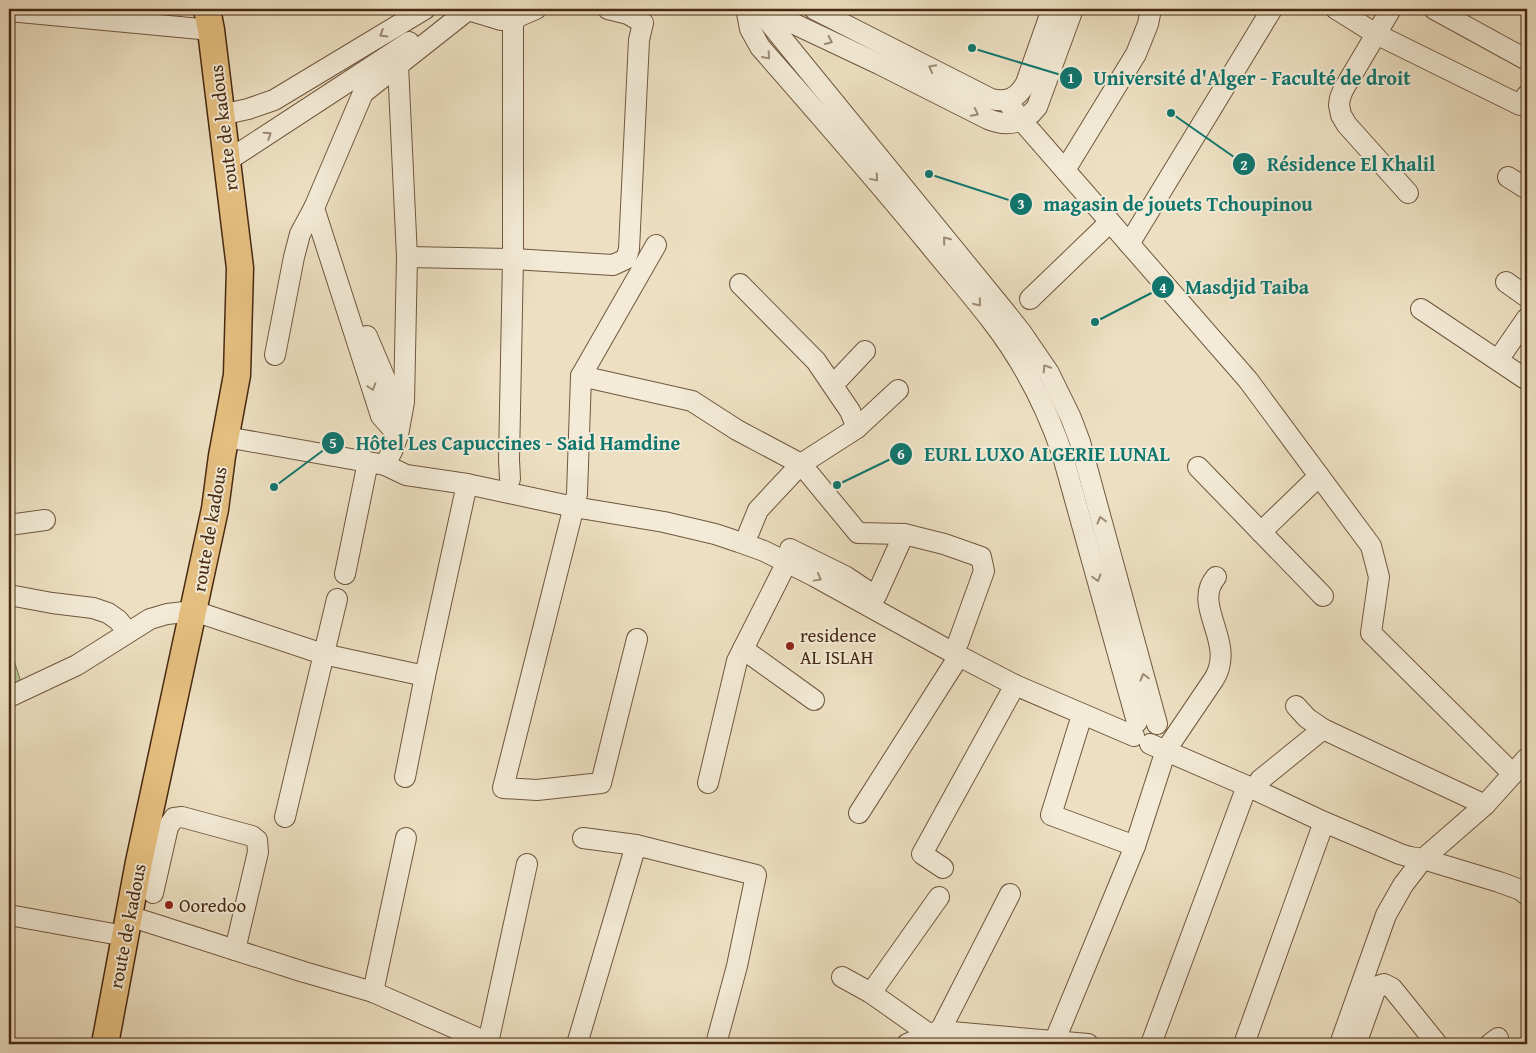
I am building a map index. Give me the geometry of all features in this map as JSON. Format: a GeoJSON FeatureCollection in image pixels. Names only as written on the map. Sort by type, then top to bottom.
{"type":"FeatureCollection","features":[{"type":"Feature","properties":{"kind":"main road","name":"route de kadous"},"geometry":{"type":"LineString","coordinates":[[105,1044],[127,926],[215,509],[237,375],[240,268],[209,20]]}},
{"type":"Feature","properties":{"kind":"street"},"geometry":{"type":"LineString","coordinates":[[221,115],[248,109],[274,100],[425,9]]}},
{"type":"Feature","properties":{"kind":"street"},"geometry":{"type":"LineString","coordinates":[[227,161],[459,9]]}},
{"type":"Feature","properties":{"kind":"street"},"geometry":{"type":"LineString","coordinates":[[275,354],[300,234],[314,208],[363,93],[468,10],[501,20],[515,18],[536,9]]}},
{"type":"Feature","properties":{"kind":"street"},"geometry":{"type":"LineString","coordinates":[[406,257],[513,259],[613,265],[626,259],[629,249],[639,40],[643,23],[628,14],[608,9]]}},
{"type":"Feature","properties":{"kind":"street"},"geometry":{"type":"LineString","coordinates":[[814,9],[919,61],[991,100],[998,101],[1018,95],[1026,83],[1052,9]]}},
{"type":"Feature","properties":{"kind":"street"},"geometry":{"type":"LineString","coordinates":[[1055,1040],[1135,846],[1151,735],[1053,425],[1025,372],[992,321],[875,178],[760,47],[750,29],[759,11],[879,64],[988,119],[1005,124],[1014,124],[1033,113],[1040,101],[1073,9]]}},
{"type":"Feature","properties":{"kind":"street"},"geometry":{"type":"LineString","coordinates":[[1065,170],[1136,54],[1148,24],[1150,9]]}},
{"type":"Feature","properties":{"kind":"street"},"geometry":{"type":"LineString","coordinates":[[1129,244],[1272,9]]}},
{"type":"Feature","properties":{"kind":"street"},"geometry":{"type":"LineString","coordinates":[[1336,9],[1376,34],[1520,105],[1527,95]]}},
{"type":"Feature","properties":{"kind":"street"},"geometry":{"type":"LineString","coordinates":[[1391,9],[1343,90],[1340,98],[1340,110],[1347,125],[1408,193]]}},
{"type":"Feature","properties":{"kind":"street"},"geometry":{"type":"LineString","coordinates":[[1434,9],[1527,60]]}},
{"type":"Feature","properties":{"kind":"street"},"geometry":{"type":"LineString","coordinates":[[9,11],[209,20]]}},
{"type":"Feature","properties":{"kind":"street"},"geometry":{"type":"LineString","coordinates":[[510,479],[513,259],[513,26],[515,18]]}},
{"type":"Feature","properties":{"kind":"street"},"geometry":{"type":"LineString","coordinates":[[345,574],[376,463],[393,449],[404,402],[406,257],[398,66]]}},
{"type":"Feature","properties":{"kind":"street"},"geometry":{"type":"LineString","coordinates":[[1006,100],[1022,121],[1248,380],[1371,546],[1379,577],[1371,633],[1523,766],[1485,805],[1423,859],[1403,884],[1386,915],[1340,1044]]}},
{"type":"Feature","properties":{"kind":"street"},"geometry":{"type":"LineString","coordinates":[[1508,177],[1527,189]]}},
{"type":"Feature","properties":{"kind":"street"},"geometry":{"type":"LineString","coordinates":[[314,208],[386,381],[399,429]]}},
{"type":"Feature","properties":{"kind":"street"},"geometry":{"type":"LineString","coordinates":[[1030,299],[1110,222]]}},
{"type":"Feature","properties":{"kind":"street"},"geometry":{"type":"LineString","coordinates":[[637,639],[600,783],[537,790],[503,788],[576,500],[581,376],[656,246]]}},
{"type":"Feature","properties":{"kind":"street"},"geometry":{"type":"LineString","coordinates":[[1506,282],[1527,297]]}},
{"type":"Feature","properties":{"kind":"street"},"geometry":{"type":"LineString","coordinates":[[740,284],[816,361],[850,411],[857,428]]}},
{"type":"Feature","properties":{"kind":"street"},"geometry":{"type":"LineString","coordinates":[[1421,310],[1527,380]]}},
{"type":"Feature","properties":{"kind":"street"},"geometry":{"type":"LineString","coordinates":[[1498,360],[1527,318]]}},
{"type":"Feature","properties":{"kind":"street"},"geometry":{"type":"LineString","coordinates":[[833,385],[865,351]]}},
{"type":"Feature","properties":{"kind":"street"},"geometry":{"type":"LineString","coordinates":[[581,376],[692,401],[737,430],[801,464],[858,533],[904,534],[944,544],[981,557],[984,571],[958,649],[860,813]]}},
{"type":"Feature","properties":{"kind":"street"},"geometry":{"type":"LineString","coordinates":[[749,532],[758,510],[801,464],[857,428],[898,390]]}},
{"type":"Feature","properties":{"kind":"street"},"geometry":{"type":"LineString","coordinates":[[226,437],[376,463],[408,462],[510,479],[576,500],[690,527],[791,557],[838,573],[1015,685],[1082,715],[1151,735]]}},
{"type":"Feature","properties":{"kind":"street"},"geometry":{"type":"LineString","coordinates":[[376,463],[406,475],[702,518],[749,532],[791,557],[814,576],[958,649],[1151,735],[1253,783],[1404,844],[1423,859]]}},
{"type":"Feature","properties":{"kind":"street"},"geometry":{"type":"LineString","coordinates":[[1198,467],[1323,596]]}},
{"type":"Feature","properties":{"kind":"street"},"geometry":{"type":"LineString","coordinates":[[1261,532],[1319,476]]}},
{"type":"Feature","properties":{"kind":"street"},"geometry":{"type":"LineString","coordinates":[[404,777],[467,484]]}},
{"type":"Feature","properties":{"kind":"street"},"geometry":{"type":"LineString","coordinates":[[9,525],[45,520]]}},
{"type":"Feature","properties":{"kind":"street"},"geometry":{"type":"LineString","coordinates":[[876,596],[904,534]]}},
{"type":"Feature","properties":{"kind":"street"},"geometry":{"type":"LineString","coordinates":[[708,783],[733,673],[743,648],[791,557]]}},
{"type":"Feature","properties":{"kind":"street"},"geometry":{"type":"LineString","coordinates":[[1151,735],[1214,678],[1221,666],[1222,652],[1208,600],[1209,588],[1216,577]]}},
{"type":"Feature","properties":{"kind":"street"},"geometry":{"type":"LineString","coordinates":[[9,594],[52,603],[93,608],[108,613],[118,620],[128,632]]}},
{"type":"Feature","properties":{"kind":"street"},"geometry":{"type":"LineString","coordinates":[[284,817],[337,599]]}},
{"type":"Feature","properties":{"kind":"street"},"geometry":{"type":"LineString","coordinates":[[9,698],[77,665],[150,620],[167,614],[194,611],[324,654],[425,676]]}},
{"type":"Feature","properties":{"kind":"street"},"geometry":{"type":"LineString","coordinates":[[743,648],[814,700]]}},
{"type":"Feature","properties":{"kind":"street"},"geometry":{"type":"LineString","coordinates":[[943,868],[922,854],[1015,685]]}},
{"type":"Feature","properties":{"kind":"street"},"geometry":{"type":"LineString","coordinates":[[1296,706],[1307,718],[1323,729],[1485,805]]}},
{"type":"Feature","properties":{"kind":"street"},"geometry":{"type":"LineString","coordinates":[[1082,715],[1052,815],[1135,846]]}},
{"type":"Feature","properties":{"kind":"street"},"geometry":{"type":"LineString","coordinates":[[1151,1044],[1253,783],[1323,729]]}},
{"type":"Feature","properties":{"kind":"street"},"geometry":{"type":"LineString","coordinates":[[1253,783],[1324,822],[1405,856],[1423,859],[1499,882],[1521,890],[1527,895]]}},
{"type":"Feature","properties":{"kind":"street"},"geometry":{"type":"LineString","coordinates":[[153,892],[168,827],[174,818],[182,817],[252,836],[257,840],[258,852],[235,950]]}},
{"type":"Feature","properties":{"kind":"street"},"geometry":{"type":"LineString","coordinates":[[1244,1044],[1324,822]]}},
{"type":"Feature","properties":{"kind":"street"},"geometry":{"type":"LineString","coordinates":[[373,992],[406,838]]}},
{"type":"Feature","properties":{"kind":"street"},"geometry":{"type":"LineString","coordinates":[[583,838],[636,845],[756,875],[737,966],[716,1044]]}},
{"type":"Feature","properties":{"kind":"street"},"geometry":{"type":"LineString","coordinates":[[577,1044],[636,845]]}},
{"type":"Feature","properties":{"kind":"street"},"geometry":{"type":"LineString","coordinates":[[9,915],[127,926],[235,950],[373,992],[489,1044],[526,864]]}},
{"type":"Feature","properties":{"kind":"street"},"geometry":{"type":"LineString","coordinates":[[934,1032],[1010,894]]}},
{"type":"Feature","properties":{"kind":"street"},"geometry":{"type":"LineString","coordinates":[[871,993],[939,897]]}},
{"type":"Feature","properties":{"kind":"street"},"geometry":{"type":"LineString","coordinates":[[842,977],[934,1032]]}},
{"type":"Feature","properties":{"kind":"street"},"geometry":{"type":"LineString","coordinates":[[1356,1044],[1375,991],[1378,986],[1384,984],[1392,988],[1437,1044]]}},
{"type":"Feature","properties":{"kind":"street"},"geometry":{"type":"LineString","coordinates":[[907,1044],[934,1032],[1088,1044]]}},
{"type":"Feature","properties":{"kind":"green space"},"geometry":{"type":"Polygon","coordinates":[[[9,645],[21,682],[9,687],[9,645]]]}},
{"type":"Feature","properties":{"kind":"place","name":"Université d'Alger - Faculté de droit"},"geometry":{"type":"Point","coordinates":[972,48]}},
{"type":"Feature","properties":{"kind":"place","name":"Résidence El Khalil"},"geometry":{"type":"Point","coordinates":[1171,113]}},
{"type":"Feature","properties":{"kind":"place","name":"magasin de jouets Tchoupinou"},"geometry":{"type":"Point","coordinates":[929,174]}},
{"type":"Feature","properties":{"kind":"place","name":"Masdjid Taiba"},"geometry":{"type":"Point","coordinates":[1095,322]}},
{"type":"Feature","properties":{"kind":"place","name":"EURL LUXO ALGERIE LUNAL"},"geometry":{"type":"Point","coordinates":[837,485]}},
{"type":"Feature","properties":{"kind":"place","name":"Hôtel Les Capuccines - Said Hamdine"},"geometry":{"type":"Point","coordinates":[274,487]}},
{"type":"Feature","properties":{"kind":"place","name":"residence AL ISLAH"},"geometry":{"type":"Point","coordinates":[790,646]}},
{"type":"Feature","properties":{"kind":"place","name":"Ooredoo"},"geometry":{"type":"Point","coordinates":[169,905]}}]}
